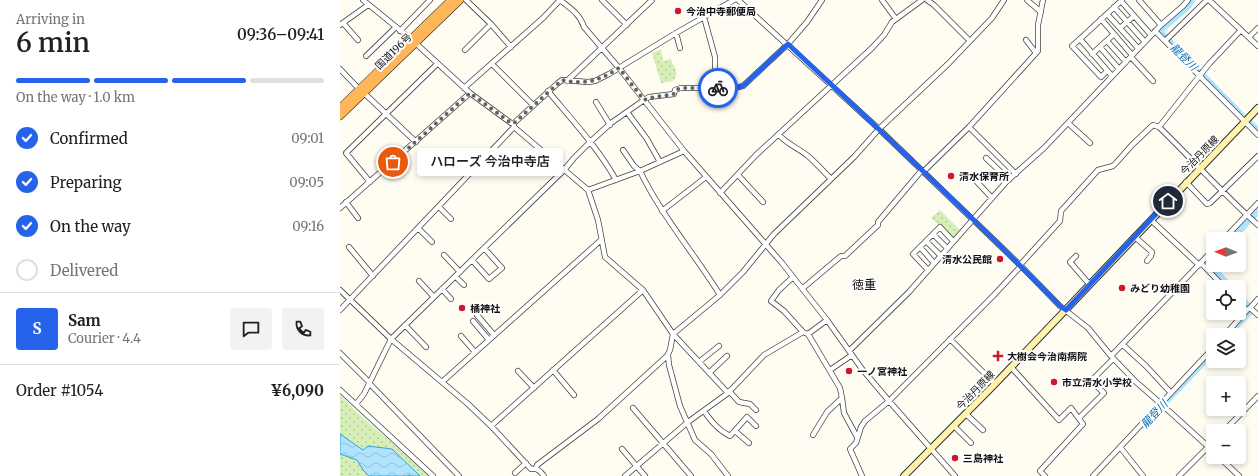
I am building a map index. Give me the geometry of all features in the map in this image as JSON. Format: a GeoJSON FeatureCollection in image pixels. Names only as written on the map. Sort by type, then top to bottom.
{"type":"FeatureCollection","features":[{"type":"Feature","properties":{"kind":"highway","name":"国道196号"},"geometry":{"type":"LineString","coordinates":[[340,116],[362,91],[413,41],[451,0]]}},
{"type":"Feature","properties":{"kind":"highway","name":"国道196号"},"geometry":{"type":"LineString","coordinates":[[413,41],[460,0]]}},
{"type":"Feature","properties":{"kind":"highway","name":"国道196号"},"geometry":{"type":"LineString","coordinates":[[340,108],[362,91]]}},
{"type":"Feature","properties":{"kind":"main road","name":"今治丹原線"},"geometry":{"type":"LineString","coordinates":[[904,476],[1011,368],[1186,182],[1258,108]]}},
{"type":"Feature","properties":{"kind":"street"},"geometry":{"type":"LineString","coordinates":[[363,0],[413,41],[464,88],[514,125],[588,190],[598,220],[605,257],[643,290],[673,334],[709,373],[739,402],[750,404],[756,410]]}},
{"type":"Feature","properties":{"kind":"street"},"geometry":{"type":"LineString","coordinates":[[466,0],[491,24],[511,47]]}},
{"type":"Feature","properties":{"kind":"street"},"geometry":{"type":"LineString","coordinates":[[464,88],[543,18],[560,0],[574,11],[582,19],[584,27],[619,68],[684,151],[766,244],[802,288],[850,353],[889,401],[955,476]]}},
{"type":"Feature","properties":{"kind":"street"},"geometry":{"type":"LineString","coordinates":[[602,0],[627,25]]}},
{"type":"Feature","properties":{"kind":"street"},"geometry":{"type":"LineString","coordinates":[[567,81],[652,0]]}},
{"type":"Feature","properties":{"kind":"street"},"geometry":{"type":"LineString","coordinates":[[340,310],[439,207],[514,125],[548,91],[562,80],[588,82],[595,81],[704,16],[734,0]]}},
{"type":"Feature","properties":{"kind":"street"},"geometry":{"type":"LineString","coordinates":[[738,0],[832,84],[973,219],[1060,306],[1088,328],[1112,358],[1136,382],[1206,445]]}},
{"type":"Feature","properties":{"kind":"street"},"geometry":{"type":"LineString","coordinates":[[356,404],[364,394],[391,339],[564,170],[590,142],[627,112],[649,98],[674,94],[676,90],[681,88],[735,88],[743,86],[788,44],[807,22],[822,0]]}},
{"type":"Feature","properties":{"kind":"street"},"geometry":{"type":"LineString","coordinates":[[882,0],[896,19]]}},
{"type":"Feature","properties":{"kind":"street"},"geometry":{"type":"LineString","coordinates":[[720,193],[832,84],[872,48],[896,19],[922,0]]}},
{"type":"Feature","properties":{"kind":"street"},"geometry":{"type":"LineString","coordinates":[[927,0],[970,41]]}},
{"type":"Feature","properties":{"kind":"street"},"geometry":{"type":"LineString","coordinates":[[728,476],[711,454],[695,440],[678,399],[669,365],[668,355],[673,334],[720,295],[743,272],[774,234],[854,157],[879,129],[948,64],[992,18],[1004,0]]}},
{"type":"Feature","properties":{"kind":"street"},"geometry":{"type":"LineString","coordinates":[[1027,0],[1041,12]]}},
{"type":"Feature","properties":{"kind":"street"},"geometry":{"type":"LineString","coordinates":[[802,288],[841,256],[845,256],[878,225],[878,222],[923,171],[969,127],[1038,51],[1038,26],[1043,0]]}},
{"type":"Feature","properties":{"kind":"street"},"geometry":{"type":"LineString","coordinates":[[1107,71],[1101,76],[1072,46],[1122,0],[1151,35]]}},
{"type":"Feature","properties":{"kind":"street"},"geometry":{"type":"LineString","coordinates":[[1139,0],[1161,25]]}},
{"type":"Feature","properties":{"kind":"street"},"geometry":{"type":"LineString","coordinates":[[830,370],[850,353],[909,292],[1008,180],[1044,148],[1138,48],[1188,0]]}},
{"type":"Feature","properties":{"kind":"street"},"geometry":{"type":"LineString","coordinates":[[1165,41],[1208,0],[1258,46]]}},
{"type":"Feature","properties":{"kind":"street"},"geometry":{"type":"LineString","coordinates":[[366,56],[428,1]]}},
{"type":"Feature","properties":{"kind":"street"},"geometry":{"type":"LineString","coordinates":[[358,40],[341,24],[368,5]]}},
{"type":"Feature","properties":{"kind":"street"},"geometry":{"type":"LineString","coordinates":[[1114,7],[1145,42]]}},
{"type":"Feature","properties":{"kind":"street"},"geometry":{"type":"LineString","coordinates":[[1107,14],[1138,48]]}},
{"type":"Feature","properties":{"kind":"street"},"geometry":{"type":"LineString","coordinates":[[704,16],[715,57],[715,88]]}},
{"type":"Feature","properties":{"kind":"street"},"geometry":{"type":"LineString","coordinates":[[1120,28],[1134,16]]}},
{"type":"Feature","properties":{"kind":"street"},"geometry":{"type":"LineString","coordinates":[[1101,20],[1153,81]]}},
{"type":"Feature","properties":{"kind":"street"},"geometry":{"type":"LineString","coordinates":[[465,50],[491,24]]}},
{"type":"Feature","properties":{"kind":"street"},"geometry":{"type":"LineString","coordinates":[[1249,37],[1258,28]]}},
{"type":"Feature","properties":{"kind":"street"},"geometry":{"type":"LineString","coordinates":[[1160,127],[1209,64],[1241,30]]}},
{"type":"Feature","properties":{"kind":"street"},"geometry":{"type":"LineString","coordinates":[[1155,31],[1258,134]]}},
{"type":"Feature","properties":{"kind":"street"},"geometry":{"type":"LineString","coordinates":[[676,33],[680,48]]}},
{"type":"Feature","properties":{"kind":"street"},"geometry":{"type":"LineString","coordinates":[[1092,54],[1114,34]]}},
{"type":"Feature","properties":{"kind":"street"},"geometry":{"type":"LineString","coordinates":[[1080,39],[1112,76]]}},
{"type":"Feature","properties":{"kind":"street"},"geometry":{"type":"LineString","coordinates":[[1026,40],[1036,53]]}},
{"type":"Feature","properties":{"kind":"street"},"geometry":{"type":"LineString","coordinates":[[1107,41],[1126,62]]}},
{"type":"Feature","properties":{"kind":"street"},"geometry":{"type":"LineString","coordinates":[[1100,47],[1119,69]]}},
{"type":"Feature","properties":{"kind":"street"},"geometry":{"type":"LineString","coordinates":[[1092,67],[1099,61]]}},
{"type":"Feature","properties":{"kind":"street"},"geometry":{"type":"LineString","coordinates":[[370,182],[346,153],[438,64]]}},
{"type":"Feature","properties":{"kind":"street"},"geometry":{"type":"LineString","coordinates":[[492,64],[533,105]]}},
{"type":"Feature","properties":{"kind":"street"},"geometry":{"type":"LineString","coordinates":[[340,69],[416,142]]}},
{"type":"Feature","properties":{"kind":"street"},"geometry":{"type":"LineString","coordinates":[[548,91],[610,168],[616,180]]}},
{"type":"Feature","properties":{"kind":"street"},"geometry":{"type":"LineString","coordinates":[[340,208],[470,93]]}},
{"type":"Feature","properties":{"kind":"street"},"geometry":{"type":"LineString","coordinates":[[596,102],[610,125]]}},
{"type":"Feature","properties":{"kind":"street"},"geometry":{"type":"LineString","coordinates":[[627,112],[647,139],[660,162]]}},
{"type":"Feature","properties":{"kind":"street"},"geometry":{"type":"LineString","coordinates":[[1068,123],[1090,143]]}},
{"type":"Feature","properties":{"kind":"street"},"geometry":{"type":"LineString","coordinates":[[862,476],[850,449],[856,443],[861,427],[865,421],[889,401],[994,296],[1060,221],[1061,211],[1098,170],[1113,166],[1153,125],[1160,127],[1232,202],[1240,207],[1258,226]]}},
{"type":"Feature","properties":{"kind":"street"},"geometry":{"type":"LineString","coordinates":[[969,127],[1016,174]]}},
{"type":"Feature","properties":{"kind":"street"},"geometry":{"type":"LineString","coordinates":[[779,135],[788,144],[799,149],[808,156],[831,179]]}},
{"type":"Feature","properties":{"kind":"street"},"geometry":{"type":"LineString","coordinates":[[623,150],[634,166],[640,171],[662,211],[720,295]]}},
{"type":"Feature","properties":{"kind":"street"},"geometry":{"type":"LineString","coordinates":[[588,190],[640,171],[684,151]]}},
{"type":"Feature","properties":{"kind":"street"},"geometry":{"type":"LineString","coordinates":[[1186,182],[1207,204],[1210,204],[1258,156]]}},
{"type":"Feature","properties":{"kind":"street"},"geometry":{"type":"LineString","coordinates":[[986,158],[1008,180]]}},
{"type":"Feature","properties":{"kind":"street"},"geometry":{"type":"LineString","coordinates":[[738,174],[763,202]]}},
{"type":"Feature","properties":{"kind":"street"},"geometry":{"type":"LineString","coordinates":[[662,211],[706,177]]}},
{"type":"Feature","properties":{"kind":"street"},"geometry":{"type":"LineString","coordinates":[[977,182],[992,198]]}},
{"type":"Feature","properties":{"kind":"street"},"geometry":{"type":"LineString","coordinates":[[346,202],[358,218]]}},
{"type":"Feature","properties":{"kind":"street"},"geometry":{"type":"LineString","coordinates":[[1231,232],[1258,203]]}},
{"type":"Feature","properties":{"kind":"street"},"geometry":{"type":"LineString","coordinates":[[439,207],[450,219]]}},
{"type":"Feature","properties":{"kind":"street"},"geometry":{"type":"LineString","coordinates":[[1151,220],[1217,280]]}},
{"type":"Feature","properties":{"kind":"street"},"geometry":{"type":"LineString","coordinates":[[418,228],[432,242]]}},
{"type":"Feature","properties":{"kind":"street"},"geometry":{"type":"LineString","coordinates":[[928,270],[913,254],[940,228],[953,241]]}},
{"type":"Feature","properties":{"kind":"street"},"geometry":{"type":"LineString","coordinates":[[933,234],[947,248]]}},
{"type":"Feature","properties":{"kind":"street"},"geometry":{"type":"LineString","coordinates":[[1134,237],[1152,252],[1147,261]]}},
{"type":"Feature","properties":{"kind":"street"},"geometry":{"type":"LineString","coordinates":[[442,382],[601,240]]}},
{"type":"Feature","properties":{"kind":"street"},"geometry":{"type":"LineString","coordinates":[[926,241],[941,256]]}},
{"type":"Feature","properties":{"kind":"street"},"geometry":{"type":"LineString","coordinates":[[349,247],[373,276]]}},
{"type":"Feature","properties":{"kind":"street"},"geometry":{"type":"LineString","coordinates":[[920,247],[934,263]]}},
{"type":"Feature","properties":{"kind":"street"},"geometry":{"type":"LineString","coordinates":[[472,260],[489,279],[502,268],[484,248]]}},
{"type":"Feature","properties":{"kind":"street"},"geometry":{"type":"LineString","coordinates":[[444,255],[460,272]]}},
{"type":"Feature","properties":{"kind":"street"},"geometry":{"type":"LineString","coordinates":[[1076,256],[1070,262],[1090,285]]}},
{"type":"Feature","properties":{"kind":"street"},"geometry":{"type":"LineString","coordinates":[[1079,418],[1104,393],[1091,381],[1206,258]]}},
{"type":"Feature","properties":{"kind":"street"},"geometry":{"type":"LineString","coordinates":[[455,276],[464,285]]}},
{"type":"Feature","properties":{"kind":"street"},"geometry":{"type":"LineString","coordinates":[[793,277],[779,290],[771,301],[784,311],[805,333],[830,370],[840,388],[844,413],[858,438]]}},
{"type":"Feature","properties":{"kind":"street"},"geometry":{"type":"LineString","coordinates":[[419,281],[434,297]]}},
{"type":"Feature","properties":{"kind":"street"},"geometry":{"type":"LineString","coordinates":[[442,289],[451,299]]}},
{"type":"Feature","properties":{"kind":"street"},"geometry":{"type":"LineString","coordinates":[[340,290],[391,339],[491,426],[532,469],[536,468],[540,470],[544,476]]}},
{"type":"Feature","properties":{"kind":"street"},"geometry":{"type":"LineString","coordinates":[[491,426],[643,290]]}},
{"type":"Feature","properties":{"kind":"street"},"geometry":{"type":"LineString","coordinates":[[1231,328],[1258,299]]}},
{"type":"Feature","properties":{"kind":"street"},"geometry":{"type":"LineString","coordinates":[[1246,307],[1258,315]]}},
{"type":"Feature","properties":{"kind":"street"},"geometry":{"type":"LineString","coordinates":[[477,315],[494,335]]}},
{"type":"Feature","properties":{"kind":"street"},"geometry":{"type":"LineString","coordinates":[[625,476],[688,422],[729,392],[764,355],[827,320]]}},
{"type":"Feature","properties":{"kind":"street"},"geometry":{"type":"LineString","coordinates":[[473,321],[489,340]]}},
{"type":"Feature","properties":{"kind":"street"},"geometry":{"type":"LineString","coordinates":[[405,325],[426,348]]}},
{"type":"Feature","properties":{"kind":"street"},"geometry":{"type":"LineString","coordinates":[[461,336],[475,352]]}},
{"type":"Feature","properties":{"kind":"street"},"geometry":{"type":"LineString","coordinates":[[950,339],[995,384]]}},
{"type":"Feature","properties":{"kind":"street"},"geometry":{"type":"LineString","coordinates":[[1123,345],[1146,366],[1171,393]]}},
{"type":"Feature","properties":{"kind":"street"},"geometry":{"type":"LineString","coordinates":[[699,362],[719,346]]}},
{"type":"Feature","properties":{"kind":"street"},"geometry":{"type":"LineString","coordinates":[[340,353],[460,476]]}},
{"type":"Feature","properties":{"kind":"street"},"geometry":{"type":"LineString","coordinates":[[536,468],[598,419],[668,355]]}},
{"type":"Feature","properties":{"kind":"street"},"geometry":{"type":"LineString","coordinates":[[709,373],[727,356]]}},
{"type":"Feature","properties":{"kind":"street"},"geometry":{"type":"LineString","coordinates":[[1093,476],[1206,356]]}},
{"type":"Feature","properties":{"kind":"street"},"geometry":{"type":"LineString","coordinates":[[1011,368],[1059,420],[1071,408],[1083,424],[1040,471],[1045,476]]}},
{"type":"Feature","properties":{"kind":"street"},"geometry":{"type":"LineString","coordinates":[[553,370],[574,395]]}},
{"type":"Feature","properties":{"kind":"street"},"geometry":{"type":"LineString","coordinates":[[518,371],[534,388]]}},
{"type":"Feature","properties":{"kind":"street"},"geometry":{"type":"LineString","coordinates":[[340,390],[433,476]]}},
{"type":"Feature","properties":{"kind":"street"},"geometry":{"type":"LineString","coordinates":[[1231,424],[1258,396]]}},
{"type":"Feature","properties":{"kind":"street"},"geometry":{"type":"LineString","coordinates":[[814,435],[827,412],[842,398]]}},
{"type":"Feature","properties":{"kind":"street"},"geometry":{"type":"LineString","coordinates":[[633,408],[662,444],[691,476]]}},
{"type":"Feature","properties":{"kind":"street"},"geometry":{"type":"LineString","coordinates":[[704,411],[716,427],[730,436],[734,430],[748,417],[756,426]]}},
{"type":"Feature","properties":{"kind":"street"},"geometry":{"type":"LineString","coordinates":[[966,414],[983,430]]}},
{"type":"Feature","properties":{"kind":"street"},"geometry":{"type":"LineString","coordinates":[[954,426],[971,443]]}},
{"type":"Feature","properties":{"kind":"street"},"geometry":{"type":"LineString","coordinates":[[734,430],[749,443]]}},
{"type":"Feature","properties":{"kind":"street"},"geometry":{"type":"LineString","coordinates":[[1120,447],[1143,476]]}},
{"type":"Feature","properties":{"kind":"street"},"geometry":{"type":"LineString","coordinates":[[622,449],[645,476]]}},
{"type":"Feature","properties":{"kind":"street"},"geometry":{"type":"LineString","coordinates":[[1179,476],[1206,449]]}},
{"type":"Feature","properties":{"kind":"street"},"geometry":{"type":"LineString","coordinates":[[515,473],[526,463]]}},
{"type":"Feature","properties":{"kind":"street"},"geometry":{"type":"LineString","coordinates":[[1226,464],[1239,476]]}},
{"type":"Feature","properties":{"kind":"green space"},"geometry":{"type":"Polygon","coordinates":[[[661,49],[663,61],[671,59],[676,70],[676,75],[673,81],[661,83],[652,53],[661,49]]]}},
{"type":"Feature","properties":{"kind":"green space"},"geometry":{"type":"Polygon","coordinates":[[[940,210],[960,230],[954,238],[931,218],[940,210]]]}},
{"type":"Feature","properties":{"kind":"green space"},"geometry":{"type":"Polygon","coordinates":[[[340,395],[429,476],[420,476],[392,449],[368,446],[363,450],[340,434],[340,395]]]}},
{"type":"Feature","properties":{"kind":"green space"},"geometry":{"type":"Polygon","coordinates":[[[340,454],[357,460],[369,476],[340,476],[340,454]]]}},
{"type":"Feature","properties":{"kind":"water"},"geometry":{"type":"Polygon","coordinates":[[[340,434],[363,450],[368,446],[392,449],[420,476],[369,476],[357,460],[340,454],[340,434]]]}},
{"type":"Feature","properties":{"kind":"waterway","name":"龍登川"},"geometry":{"type":"LineString","coordinates":[[1192,0],[1186,8],[1159,31],[1241,115]]}},
{"type":"Feature","properties":{"kind":"waterway","name":"龍登川"},"geometry":{"type":"LineString","coordinates":[[1250,123],[1258,131]]}},
{"type":"Feature","properties":{"kind":"waterway","name":"龍登川"},"geometry":{"type":"LineString","coordinates":[[1238,232],[1258,211]]}},
{"type":"Feature","properties":{"kind":"waterway","name":"龍登川"},"geometry":{"type":"LineString","coordinates":[[1216,272],[1223,280]]}},
{"type":"Feature","properties":{"kind":"waterway","name":"龍登川"},"geometry":{"type":"LineString","coordinates":[[1246,304],[1249,312],[1246,315]]}},
{"type":"Feature","properties":{"kind":"waterway","name":"龍登川"},"geometry":{"type":"LineString","coordinates":[[1234,328],[1241,320]]}},
{"type":"Feature","properties":{"kind":"waterway","name":"龍登川"},"geometry":{"type":"LineString","coordinates":[[1143,425],[1206,359]]}},
{"type":"Feature","properties":{"kind":"way so far"},"geometry":{"type":"LineString","coordinates":[[393,162],[470,93],[511,123],[514,123],[562,80],[588,82],[595,81],[619,68],[644,100],[674,94],[676,90],[681,88],[718,88]]}},
{"type":"Feature","properties":{"kind":"place","name":"今治中寺郵便局"},"geometry":{"type":"Point","coordinates":[678,11]}},
{"type":"Feature","properties":{"kind":"place","name":"ハローズ 今治中寺店"},"geometry":{"type":"Point","coordinates":[393,162]}},
{"type":"Feature","properties":{"kind":"place","name":"清水保育所"},"geometry":{"type":"Point","coordinates":[951,176]}},
{"type":"Feature","properties":{"kind":"place","name":"清水公民館"},"geometry":{"type":"Point","coordinates":[1000,259]}},
{"type":"Feature","properties":{"kind":"place","name":"みどり幼稚園"},"geometry":{"type":"Point","coordinates":[1122,288]}},
{"type":"Feature","properties":{"kind":"place","name":"橘神社"},"geometry":{"type":"Point","coordinates":[462,308]}},
{"type":"Feature","properties":{"kind":"place","name":"大樹会今治南病院"},"geometry":{"type":"Point","coordinates":[998,356]}},
{"type":"Feature","properties":{"kind":"place","name":"一ノ宮神社"},"geometry":{"type":"Point","coordinates":[849,371]}},
{"type":"Feature","properties":{"kind":"place","name":"市立清水小学校"},"geometry":{"type":"Point","coordinates":[1054,382]}},
{"type":"Feature","properties":{"kind":"place","name":"三島神社"},"geometry":{"type":"Point","coordinates":[955,458]}},
{"type":"Feature","properties":{"kind":"district","name":"徳重"},"geometry":{"type":"Point","coordinates":[864,285]}},
{"type":"Feature","properties":{"kind":"route"},"geometry":{"type":"LineString","coordinates":[[718,88],[735,88],[743,86],[788,44],[832,84],[1020,265],[1060,306],[1066,310],[1168,201]]}}]}
